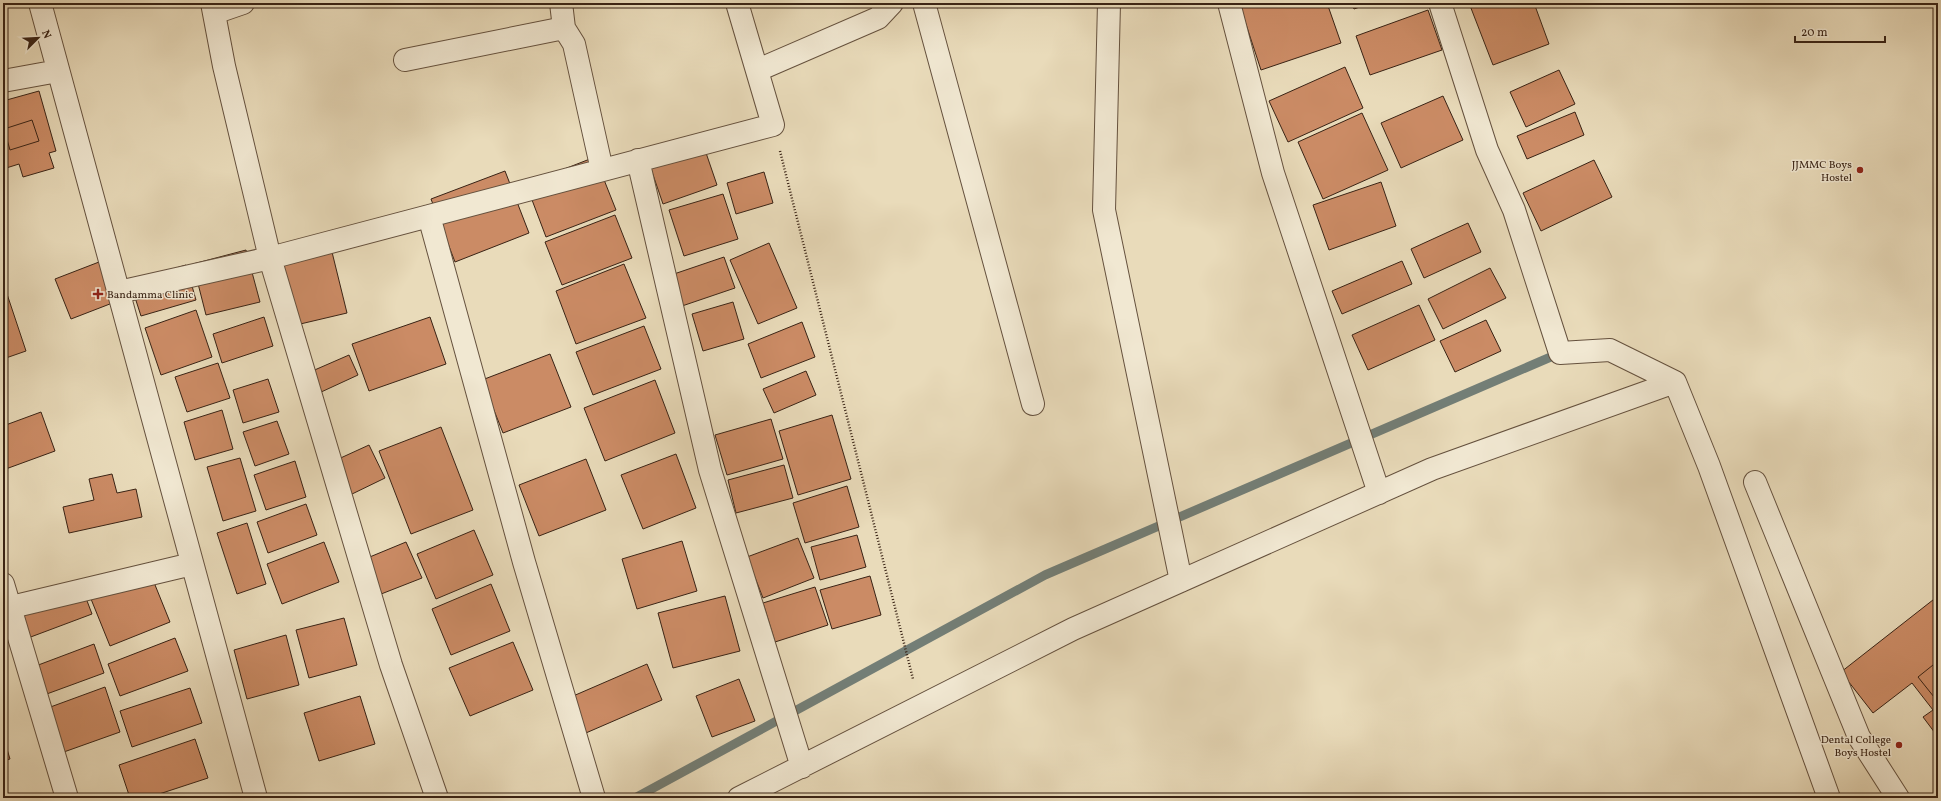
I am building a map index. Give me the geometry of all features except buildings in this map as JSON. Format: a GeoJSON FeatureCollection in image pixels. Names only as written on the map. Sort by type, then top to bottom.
{"type":"FeatureCollection","features":[{"type":"Feature","properties":{"kind":"street"},"geometry":{"type":"LineString","coordinates":[[40,3],[256,798]]}},
{"type":"Feature","properties":{"kind":"street"},"geometry":{"type":"LineString","coordinates":[[243,3],[213,8],[224,66],[270,258],[391,664],[436,798]]}},
{"type":"Feature","properties":{"kind":"street"},"geometry":{"type":"LineString","coordinates":[[561,3],[564,28],[574,44],[602,170]]}},
{"type":"Feature","properties":{"kind":"street"},"geometry":{"type":"LineString","coordinates":[[118,292],[270,258],[773,125],[737,3]]}},
{"type":"Feature","properties":{"kind":"street"},"geometry":{"type":"LineString","coordinates":[[758,70],[878,18],[892,3]]}},
{"type":"Feature","properties":{"kind":"street"},"geometry":{"type":"LineString","coordinates":[[924,3],[1033,404]]}},
{"type":"Feature","properties":{"kind":"street"},"geometry":{"type":"LineString","coordinates":[[1109,3],[1104,210],[1181,581]]}},
{"type":"Feature","properties":{"kind":"street"},"geometry":{"type":"LineString","coordinates":[[1229,3],[1273,173],[1379,493]]}},
{"type":"Feature","properties":{"kind":"street"},"geometry":{"type":"LineString","coordinates":[[1440,3],[1487,150],[1514,210],[1560,353],[1610,350],[1675,382],[1709,466],[1829,798]]}},
{"type":"Feature","properties":{"kind":"street"},"geometry":{"type":"LineString","coordinates":[[405,60],[564,28]]}},
{"type":"Feature","properties":{"kind":"street"},"geometry":{"type":"LineString","coordinates":[[3,82],[58,71]]}},
{"type":"Feature","properties":{"kind":"street"},"geometry":{"type":"LineString","coordinates":[[638,160],[710,470],[802,767]]}},
{"type":"Feature","properties":{"kind":"street"},"geometry":{"type":"LineString","coordinates":[[429,216],[524,562],[594,798]]}},
{"type":"Feature","properties":{"kind":"street"},"geometry":{"type":"LineString","coordinates":[[740,798],[1073,629],[1432,469],[1675,382]]}},
{"type":"Feature","properties":{"kind":"street"},"geometry":{"type":"LineString","coordinates":[[1755,482],[1859,737],[1898,798]]}},
{"type":"Feature","properties":{"kind":"street"},"geometry":{"type":"LineString","coordinates":[[6,608],[192,564]]}},
{"type":"Feature","properties":{"kind":"street"},"geometry":{"type":"LineString","coordinates":[[3,584],[6,608],[67,798]]}},
{"type":"Feature","properties":{"kind":"path"},"geometry":{"type":"LineString","coordinates":[[773,125],[920,707]]}},
{"type":"Feature","properties":{"kind":"waterway"},"geometry":{"type":"LineString","coordinates":[[635,798],[1045,575],[1560,353]]}},
{"type":"Feature","properties":{"kind":"place","name":"JJMMC Boys Hostel"},"geometry":{"type":"Point","coordinates":[1860,170]}},
{"type":"Feature","properties":{"kind":"place","name":"Bandamma Clinic"},"geometry":{"type":"Point","coordinates":[98,294]}},
{"type":"Feature","properties":{"kind":"place","name":"Dental College Boys Hostel"},"geometry":{"type":"Point","coordinates":[1899,745]}}]}
